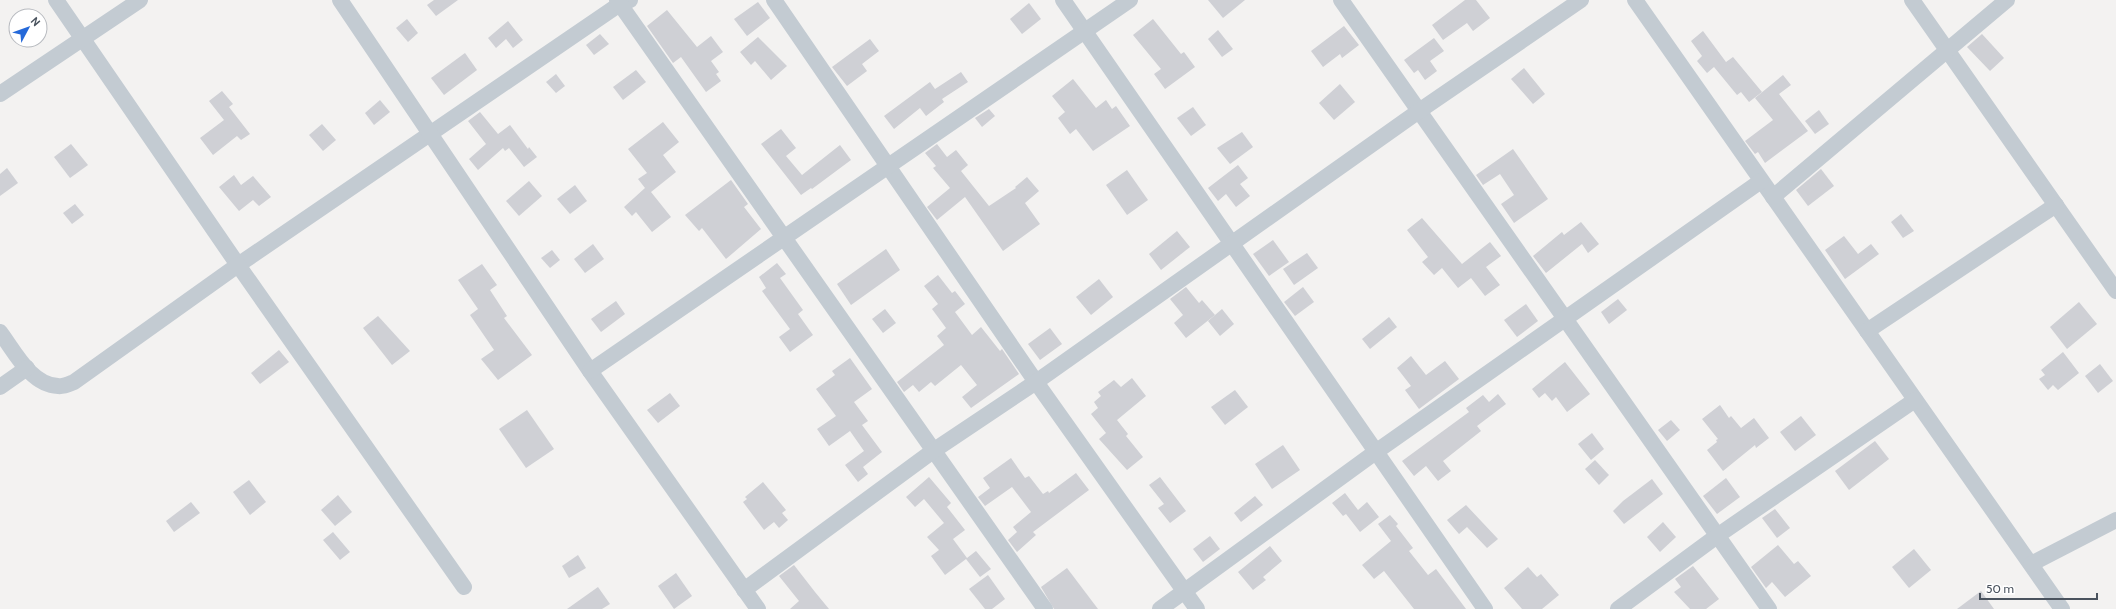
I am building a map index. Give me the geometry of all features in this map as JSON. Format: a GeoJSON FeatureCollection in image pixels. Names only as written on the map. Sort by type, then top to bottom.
{"type":"FeatureCollection","features":[{"type":"Feature","properties":{"kind":"street"},"geometry":{"type":"LineString","coordinates":[[56,0],[83,37],[238,265],[464,587]]}},
{"type":"Feature","properties":{"kind":"street"},"geometry":{"type":"LineString","coordinates":[[0,94],[140,0]]}},
{"type":"Feature","properties":{"kind":"street"},"geometry":{"type":"LineString","coordinates":[[340,0],[590,371],[758,609]]}},
{"type":"Feature","properties":{"kind":"street"},"geometry":{"type":"LineString","coordinates":[[774,0],[1036,382],[1197,609]]}},
{"type":"Feature","properties":{"kind":"street"},"geometry":{"type":"LineString","coordinates":[[1063,0],[1233,243],[1485,609]]}},
{"type":"Feature","properties":{"kind":"street"},"geometry":{"type":"LineString","coordinates":[[590,371],[1130,0]]}},
{"type":"Feature","properties":{"kind":"street"},"geometry":{"type":"LineString","coordinates":[[1341,0],[1769,609]]}},
{"type":"Feature","properties":{"kind":"street"},"geometry":{"type":"LineString","coordinates":[[744,590],[933,451],[1036,382],[1419,111],[1581,0]]}},
{"type":"Feature","properties":{"kind":"street"},"geometry":{"type":"LineString","coordinates":[[1635,0],[2062,609]]}},
{"type":"Feature","properties":{"kind":"street"},"geometry":{"type":"LineString","coordinates":[[1912,0],[2116,291]]}},
{"type":"Feature","properties":{"kind":"street"},"geometry":{"type":"LineString","coordinates":[[1773,197],[2006,0]]}},
{"type":"Feature","properties":{"kind":"street"},"geometry":{"type":"LineString","coordinates":[[0,332],[34,377],[45,384],[60,387],[74,382],[238,265],[622,2],[783,239],[1045,609]]}},
{"type":"Feature","properties":{"kind":"street"},"geometry":{"type":"LineString","coordinates":[[1160,609],[1377,451],[1762,181]]}},
{"type":"Feature","properties":{"kind":"street"},"geometry":{"type":"LineString","coordinates":[[1867,331],[2056,205]]}},
{"type":"Feature","properties":{"kind":"street"},"geometry":{"type":"LineString","coordinates":[[0,387],[27,368]]}},
{"type":"Feature","properties":{"kind":"street"},"geometry":{"type":"LineString","coordinates":[[1618,609],[1717,536],[1915,400]]}},
{"type":"Feature","properties":{"kind":"street"},"geometry":{"type":"LineString","coordinates":[[2031,564],[2116,520]]}},
{"type":"Feature","properties":{"kind":"building"},"geometry":{"type":"Polygon","coordinates":[[[434,0],[458,0],[436,16],[427,5],[434,0]]]}},
{"type":"Feature","properties":{"kind":"building"},"geometry":{"type":"Polygon","coordinates":[[[1208,0],[1245,0],[1223,18],[1208,0]]]}},
{"type":"Feature","properties":{"kind":"building"},"geometry":{"type":"Polygon","coordinates":[[[1465,0],[1476,0],[1490,18],[1473,31],[1467,23],[1443,40],[1432,25],[1465,0]]]}},
{"type":"Feature","properties":{"kind":"building"},"geometry":{"type":"Polygon","coordinates":[[[758,2],[770,18],[747,36],[734,19],[758,2]]]}},
{"type":"Feature","properties":{"kind":"building"},"geometry":{"type":"Polygon","coordinates":[[[1029,3],[1041,19],[1022,34],[1010,19],[1029,3]]]}},
{"type":"Feature","properties":{"kind":"building"},"geometry":{"type":"Polygon","coordinates":[[[667,10],[697,47],[711,36],[723,52],[711,61],[719,72],[716,74],[721,81],[706,92],[681,57],[673,63],[647,26],[667,10]]]}},
{"type":"Feature","properties":{"kind":"building"},"geometry":{"type":"Polygon","coordinates":[[[407,19],[418,33],[408,42],[396,28],[407,19]]]}},
{"type":"Feature","properties":{"kind":"building"},"geometry":{"type":"Polygon","coordinates":[[[1153,19],[1181,54],[1184,52],[1195,67],[1165,89],[1154,74],[1161,69],[1133,35],[1153,19]]]}},
{"type":"Feature","properties":{"kind":"building"},"geometry":{"type":"Polygon","coordinates":[[[508,21],[523,40],[513,48],[506,39],[496,48],[488,38],[508,21]]]}},
{"type":"Feature","properties":{"kind":"building"},"geometry":{"type":"Polygon","coordinates":[[[1344,26],[1359,45],[1342,58],[1340,54],[1323,67],[1311,51],[1344,26]]]}},
{"type":"Feature","properties":{"kind":"building"},"geometry":{"type":"Polygon","coordinates":[[[1218,30],[1233,49],[1222,57],[1208,39],[1218,30]]]}},
{"type":"Feature","properties":{"kind":"building"},"geometry":{"type":"Polygon","coordinates":[[[1703,31],[1726,62],[1733,57],[1762,92],[1749,102],[1741,92],[1737,95],[1714,67],[1707,73],[1697,61],[1702,56],[1691,41],[1703,31]]]}},
{"type":"Feature","properties":{"kind":"building"},"geometry":{"type":"Polygon","coordinates":[[[600,34],[609,44],[594,55],[586,45],[600,34]]]}},
{"type":"Feature","properties":{"kind":"building"},"geometry":{"type":"Polygon","coordinates":[[[1982,34],[2004,58],[1990,71],[1967,47],[1982,34]]]}},
{"type":"Feature","properties":{"kind":"building"},"geometry":{"type":"Polygon","coordinates":[[[758,37],[787,66],[771,80],[755,61],[751,65],[740,52],[758,37]]]}},
{"type":"Feature","properties":{"kind":"building"},"geometry":{"type":"Polygon","coordinates":[[[1434,38],[1444,51],[1430,61],[1437,71],[1425,80],[1418,70],[1414,73],[1404,60],[1434,38]]]}},
{"type":"Feature","properties":{"kind":"building"},"geometry":{"type":"Polygon","coordinates":[[[870,39],[879,51],[862,64],[867,71],[847,86],[832,67],[870,39]]]}},
{"type":"Feature","properties":{"kind":"building"},"geometry":{"type":"Polygon","coordinates":[[[465,53],[477,70],[444,95],[431,78],[465,53]]]}},
{"type":"Feature","properties":{"kind":"building"},"geometry":{"type":"Polygon","coordinates":[[[1524,68],[1545,94],[1533,104],[1511,79],[1524,68]]]}},
{"type":"Feature","properties":{"kind":"building"},"geometry":{"type":"Polygon","coordinates":[[[636,70],[646,82],[623,100],[613,87],[636,70]]]}},
{"type":"Feature","properties":{"kind":"building"},"geometry":{"type":"Polygon","coordinates":[[[961,72],[968,82],[942,99],[944,102],[926,116],[920,108],[894,129],[884,116],[930,82],[935,89],[961,72]]]}},
{"type":"Feature","properties":{"kind":"building"},"geometry":{"type":"Polygon","coordinates":[[[556,74],[565,86],[556,93],[546,82],[556,74]]]}},
{"type":"Feature","properties":{"kind":"building"},"geometry":{"type":"Polygon","coordinates":[[[1783,75],[1791,85],[1779,94],[1808,131],[1765,163],[1758,152],[1755,154],[1745,141],[1773,120],[1755,98],[1783,75]]]}},
{"type":"Feature","properties":{"kind":"building"},"geometry":{"type":"Polygon","coordinates":[[[1073,79],[1096,108],[1106,100],[1112,109],[1116,106],[1130,126],[1093,151],[1076,129],[1070,134],[1058,118],[1065,112],[1052,96],[1073,79]]]}},
{"type":"Feature","properties":{"kind":"building"},"geometry":{"type":"Polygon","coordinates":[[[1340,84],[1355,102],[1334,120],[1319,103],[1340,84]]]}},
{"type":"Feature","properties":{"kind":"building"},"geometry":{"type":"Polygon","coordinates":[[[222,91],[233,104],[229,107],[250,134],[241,140],[237,136],[213,155],[200,138],[224,120],[209,101],[222,91]]]}},
{"type":"Feature","properties":{"kind":"building"},"geometry":{"type":"Polygon","coordinates":[[[380,100],[390,112],[374,125],[365,113],[380,100]]]}},
{"type":"Feature","properties":{"kind":"building"},"geometry":{"type":"Polygon","coordinates":[[[1193,107],[1206,125],[1191,136],[1177,118],[1193,107]]]}},
{"type":"Feature","properties":{"kind":"building"},"geometry":{"type":"Polygon","coordinates":[[[989,109],[995,116],[982,127],[975,118],[989,109]]]}},
{"type":"Feature","properties":{"kind":"building"},"geometry":{"type":"Polygon","coordinates":[[[1819,110],[1829,124],[1815,134],[1805,121],[1819,110]]]}},
{"type":"Feature","properties":{"kind":"building"},"geometry":{"type":"Polygon","coordinates":[[[480,112],[498,134],[510,125],[528,149],[529,147],[537,157],[524,167],[509,148],[505,151],[503,148],[478,170],[469,159],[486,144],[468,121],[480,112]]]}},
{"type":"Feature","properties":{"kind":"building"},"geometry":{"type":"Polygon","coordinates":[[[663,122],[679,142],[663,155],[676,172],[651,192],[671,217],[652,232],[636,212],[632,216],[624,207],[645,188],[638,179],[647,173],[628,149],[663,122]]]}},
{"type":"Feature","properties":{"kind":"building"},"geometry":{"type":"Polygon","coordinates":[[[322,124],[336,140],[323,151],[309,135],[322,124]]]}},
{"type":"Feature","properties":{"kind":"building"},"geometry":{"type":"Polygon","coordinates":[[[781,129],[796,148],[786,156],[802,175],[840,145],[851,160],[812,189],[811,188],[801,195],[761,144],[781,129]]]}},
{"type":"Feature","properties":{"kind":"building"},"geometry":{"type":"Polygon","coordinates":[[[1242,132],[1253,147],[1230,164],[1217,148],[1242,132]]]}},
{"type":"Feature","properties":{"kind":"building"},"geometry":{"type":"Polygon","coordinates":[[[71,144],[88,165],[70,178],[54,157],[71,144]]]}},
{"type":"Feature","properties":{"kind":"building"},"geometry":{"type":"Polygon","coordinates":[[[937,144],[947,157],[956,150],[968,165],[961,171],[989,206],[1016,188],[1015,187],[1027,177],[1039,191],[1025,203],[1040,224],[1003,251],[965,197],[937,220],[927,207],[950,188],[933,168],[936,166],[925,153],[937,144]]]}},
{"type":"Feature","properties":{"kind":"building"},"geometry":{"type":"Polygon","coordinates":[[[1513,149],[1548,199],[1514,223],[1501,204],[1514,195],[1500,174],[1483,185],[1476,175],[1513,149]]]}},
{"type":"Feature","properties":{"kind":"building"},"geometry":{"type":"Polygon","coordinates":[[[1238,165],[1248,178],[1240,184],[1250,196],[1236,207],[1226,194],[1218,201],[1208,188],[1238,165]]]}},
{"type":"Feature","properties":{"kind":"building"},"geometry":{"type":"Polygon","coordinates":[[[7,168],[18,183],[0,196],[0,174],[7,168]]]}},
{"type":"Feature","properties":{"kind":"building"},"geometry":{"type":"Polygon","coordinates":[[[1821,169],[1834,186],[1808,206],[1796,190],[1821,169]]]}},
{"type":"Feature","properties":{"kind":"building"},"geometry":{"type":"Polygon","coordinates":[[[1127,170],[1148,200],[1127,215],[1106,185],[1127,170]]]}},
{"type":"Feature","properties":{"kind":"building"},"geometry":{"type":"Polygon","coordinates":[[[234,175],[241,185],[253,176],[271,197],[259,206],[253,200],[239,211],[219,187],[234,175]]]}},
{"type":"Feature","properties":{"kind":"building"},"geometry":{"type":"Polygon","coordinates":[[[731,180],[748,204],[744,207],[761,229],[726,259],[702,228],[699,231],[685,215],[731,180]]]}},
{"type":"Feature","properties":{"kind":"building"},"geometry":{"type":"Polygon","coordinates":[[[529,181],[542,196],[519,216],[506,201],[529,181]]]}},
{"type":"Feature","properties":{"kind":"building"},"geometry":{"type":"Polygon","coordinates":[[[575,185],[587,201],[570,214],[557,199],[575,185]]]}},
{"type":"Feature","properties":{"kind":"building"},"geometry":{"type":"Polygon","coordinates":[[[75,204],[84,215],[72,224],[63,213],[75,204]]]}},
{"type":"Feature","properties":{"kind":"building"},"geometry":{"type":"Polygon","coordinates":[[[1901,214],[1914,231],[1903,238],[1891,222],[1901,214]]]}},
{"type":"Feature","properties":{"kind":"building"},"geometry":{"type":"Polygon","coordinates":[[[1422,218],[1462,264],[1490,242],[1501,256],[1486,267],[1500,285],[1485,296],[1471,278],[1458,288],[1442,268],[1434,275],[1422,262],[1428,257],[1407,230],[1422,218]]]}},
{"type":"Feature","properties":{"kind":"building"},"geometry":{"type":"Polygon","coordinates":[[[1581,222],[1599,244],[1588,253],[1582,244],[1546,273],[1533,256],[1562,232],[1564,235],[1581,222]]]}},
{"type":"Feature","properties":{"kind":"building"},"geometry":{"type":"Polygon","coordinates":[[[1177,231],[1190,247],[1161,270],[1149,254],[1177,231]]]}},
{"type":"Feature","properties":{"kind":"building"},"geometry":{"type":"Polygon","coordinates":[[[1844,236],[1858,254],[1871,244],[1879,254],[1845,279],[1825,250],[1844,236]]]}},
{"type":"Feature","properties":{"kind":"building"},"geometry":{"type":"Polygon","coordinates":[[[1273,240],[1289,262],[1269,276],[1253,254],[1273,240]]]}},
{"type":"Feature","properties":{"kind":"building"},"geometry":{"type":"Polygon","coordinates":[[[593,244],[604,259],[585,273],[574,259],[593,244]]]}},
{"type":"Feature","properties":{"kind":"building"},"geometry":{"type":"Polygon","coordinates":[[[886,249],[900,270],[851,305],[837,284],[886,249]]]}},
{"type":"Feature","properties":{"kind":"building"},"geometry":{"type":"Polygon","coordinates":[[[552,250],[560,260],[550,268],[541,258],[552,250]]]}},
{"type":"Feature","properties":{"kind":"building"},"geometry":{"type":"Polygon","coordinates":[[[1307,253],[1318,268],[1294,285],[1283,269],[1307,253]]]}},
{"type":"Feature","properties":{"kind":"building"},"geometry":{"type":"Polygon","coordinates":[[[777,263],[786,274],[780,278],[803,310],[798,314],[813,335],[790,352],[779,337],[790,329],[762,291],[766,288],[759,277],[777,263]]]}},
{"type":"Feature","properties":{"kind":"building"},"geometry":{"type":"Polygon","coordinates":[[[482,264],[497,285],[490,290],[507,316],[504,318],[532,355],[498,380],[481,359],[494,350],[470,315],[478,309],[458,280],[482,264]]]}},
{"type":"Feature","properties":{"kind":"building"},"geometry":{"type":"Polygon","coordinates":[[[938,275],[952,293],[955,291],[965,304],[955,312],[972,335],[981,327],[1000,351],[1002,349],[1019,374],[971,408],[962,397],[977,385],[961,365],[935,386],[931,382],[919,392],[913,385],[904,392],[897,382],[944,345],[937,336],[946,328],[932,309],[938,304],[924,286],[938,275]]]}},
{"type":"Feature","properties":{"kind":"building"},"geometry":{"type":"Polygon","coordinates":[[[1099,279],[1113,297],[1091,315],[1076,297],[1099,279]]]}},
{"type":"Feature","properties":{"kind":"building"},"geometry":{"type":"Polygon","coordinates":[[[1186,287],[1199,303],[1202,300],[1215,315],[1186,338],[1174,323],[1183,315],[1170,299],[1186,287]]]}},
{"type":"Feature","properties":{"kind":"building"},"geometry":{"type":"Polygon","coordinates":[[[1303,287],[1314,302],[1295,316],[1284,302],[1303,287]]]}},
{"type":"Feature","properties":{"kind":"building"},"geometry":{"type":"Polygon","coordinates":[[[1618,299],[1627,310],[1609,324],[1601,312],[1618,299]]]}},
{"type":"Feature","properties":{"kind":"building"},"geometry":{"type":"Polygon","coordinates":[[[616,301],[625,314],[601,332],[591,319],[616,301]]]}},
{"type":"Feature","properties":{"kind":"building"},"geometry":{"type":"Polygon","coordinates":[[[2079,302],[2097,324],[2067,349],[2050,327],[2079,302]]]}},
{"type":"Feature","properties":{"kind":"building"},"geometry":{"type":"Polygon","coordinates":[[[1526,304],[1538,321],[1517,337],[1504,320],[1526,304]]]}},
{"type":"Feature","properties":{"kind":"building"},"geometry":{"type":"Polygon","coordinates":[[[885,309],[896,323],[883,333],[872,319],[885,309]]]}},
{"type":"Feature","properties":{"kind":"building"},"geometry":{"type":"Polygon","coordinates":[[[1222,309],[1234,324],[1220,336],[1208,321],[1222,309]]]}},
{"type":"Feature","properties":{"kind":"building"},"geometry":{"type":"Polygon","coordinates":[[[378,316],[410,351],[392,365],[363,328],[378,316]]]}},
{"type":"Feature","properties":{"kind":"building"},"geometry":{"type":"Polygon","coordinates":[[[1389,317],[1397,327],[1370,349],[1362,339],[1389,317]]]}},
{"type":"Feature","properties":{"kind":"building"},"geometry":{"type":"Polygon","coordinates":[[[1050,328],[1062,344],[1040,360],[1028,344],[1050,328]]]}},
{"type":"Feature","properties":{"kind":"building"},"geometry":{"type":"Polygon","coordinates":[[[279,350],[289,362],[260,384],[251,373],[279,350]]]}},
{"type":"Feature","properties":{"kind":"building"},"geometry":{"type":"Polygon","coordinates":[[[2063,352],[2079,373],[2058,390],[2053,385],[2048,390],[2039,379],[2045,375],[2041,370],[2063,352]]]}},
{"type":"Feature","properties":{"kind":"building"},"geometry":{"type":"Polygon","coordinates":[[[1411,356],[1426,375],[1445,361],[1459,379],[1419,409],[1405,390],[1411,386],[1397,368],[1411,356]]]}},
{"type":"Feature","properties":{"kind":"building"},"geometry":{"type":"Polygon","coordinates":[[[850,358],[872,389],[854,402],[868,421],[862,425],[882,452],[863,467],[868,474],[858,482],[845,465],[864,451],[850,431],[829,446],[817,429],[836,416],[816,389],[835,375],[832,371],[850,358]]]}},
{"type":"Feature","properties":{"kind":"building"},"geometry":{"type":"Polygon","coordinates":[[[1565,362],[1590,394],[1567,412],[1556,397],[1552,401],[1545,393],[1539,398],[1532,389],[1565,362]]]}},
{"type":"Feature","properties":{"kind":"building"},"geometry":{"type":"Polygon","coordinates":[[[2100,364],[2113,381],[2098,393],[2085,376],[2100,364]]]}},
{"type":"Feature","properties":{"kind":"building"},"geometry":{"type":"Polygon","coordinates":[[[1132,378],[1146,396],[1117,420],[1128,434],[1126,436],[1143,457],[1127,470],[1099,439],[1106,433],[1091,414],[1098,408],[1094,402],[1101,396],[1098,392],[1114,380],[1121,387],[1132,378]]]}},
{"type":"Feature","properties":{"kind":"building"},"geometry":{"type":"Polygon","coordinates":[[[1235,390],[1248,407],[1225,425],[1211,407],[1235,390]]]}},
{"type":"Feature","properties":{"kind":"building"},"geometry":{"type":"Polygon","coordinates":[[[670,393],[680,406],[658,423],[647,410],[670,393]]]}},
{"type":"Feature","properties":{"kind":"building"},"geometry":{"type":"Polygon","coordinates":[[[1498,394],[1506,404],[1477,426],[1481,431],[1443,461],[1451,471],[1438,481],[1426,466],[1414,476],[1402,461],[1469,412],[1466,408],[1483,395],[1489,402],[1498,394]]]}},
{"type":"Feature","properties":{"kind":"building"},"geometry":{"type":"Polygon","coordinates":[[[1720,405],[1729,418],[1731,416],[1741,428],[1754,418],[1769,438],[1756,448],[1755,445],[1723,471],[1707,450],[1717,442],[1716,440],[1718,439],[1702,419],[1720,405]]]}},
{"type":"Feature","properties":{"kind":"building"},"geometry":{"type":"Polygon","coordinates":[[[527,410],[554,449],[526,468],[499,429],[527,410]]]}},
{"type":"Feature","properties":{"kind":"building"},"geometry":{"type":"Polygon","coordinates":[[[1801,416],[1816,435],[1795,451],[1780,432],[1801,416]]]}},
{"type":"Feature","properties":{"kind":"building"},"geometry":{"type":"Polygon","coordinates":[[[1671,420],[1680,430],[1667,441],[1658,430],[1671,420]]]}},
{"type":"Feature","properties":{"kind":"building"},"geometry":{"type":"Polygon","coordinates":[[[1592,433],[1604,449],[1591,460],[1578,444],[1592,433]]]}},
{"type":"Feature","properties":{"kind":"building"},"geometry":{"type":"Polygon","coordinates":[[[1875,441],[1889,459],[1849,490],[1835,471],[1875,441]]]}},
{"type":"Feature","properties":{"kind":"building"},"geometry":{"type":"Polygon","coordinates":[[[1283,445],[1300,470],[1272,489],[1255,464],[1283,445]]]}},
{"type":"Feature","properties":{"kind":"building"},"geometry":{"type":"Polygon","coordinates":[[[1011,458],[1025,478],[1029,476],[1043,494],[1048,491],[1049,493],[1076,473],[1089,490],[1033,532],[1036,535],[1017,552],[1008,540],[1017,532],[1013,527],[1031,512],[1012,487],[985,506],[978,497],[990,488],[983,478],[1011,458]]]}},
{"type":"Feature","properties":{"kind":"building"},"geometry":{"type":"Polygon","coordinates":[[[1595,460],[1609,475],[1599,485],[1585,469],[1595,460]]]}},
{"type":"Feature","properties":{"kind":"building"},"geometry":{"type":"Polygon","coordinates":[[[929,477],[951,503],[947,507],[965,530],[953,539],[967,558],[976,551],[991,569],[980,577],[966,559],[945,575],[931,556],[939,550],[927,537],[944,523],[924,499],[915,507],[906,497],[929,477]]]}},
{"type":"Feature","properties":{"kind":"building"},"geometry":{"type":"Polygon","coordinates":[[[1160,477],[1186,511],[1170,523],[1158,508],[1164,504],[1149,485],[1160,477]]]}},
{"type":"Feature","properties":{"kind":"building"},"geometry":{"type":"Polygon","coordinates":[[[1726,478],[1740,497],[1717,514],[1703,496],[1726,478]]]}},
{"type":"Feature","properties":{"kind":"building"},"geometry":{"type":"Polygon","coordinates":[[[1652,479],[1663,494],[1624,524],[1613,511],[1623,501],[1652,479]]]}},
{"type":"Feature","properties":{"kind":"building"},"geometry":{"type":"Polygon","coordinates":[[[249,480],[266,502],[250,515],[233,492],[249,480]]]}},
{"type":"Feature","properties":{"kind":"building"},"geometry":{"type":"Polygon","coordinates":[[[763,482],[786,510],[782,513],[788,520],[779,528],[774,522],[764,530],[743,502],[747,499],[745,497],[763,482]]]}},
{"type":"Feature","properties":{"kind":"building"},"geometry":{"type":"Polygon","coordinates":[[[1345,493],[1358,510],[1367,502],[1379,517],[1360,532],[1346,514],[1343,516],[1332,503],[1345,493]]]}},
{"type":"Feature","properties":{"kind":"building"},"geometry":{"type":"Polygon","coordinates":[[[338,495],[352,512],[335,526],[321,510],[338,495]]]}},
{"type":"Feature","properties":{"kind":"building"},"geometry":{"type":"Polygon","coordinates":[[[1255,496],[1263,505],[1241,522],[1234,513],[1255,496]]]}},
{"type":"Feature","properties":{"kind":"building"},"geometry":{"type":"Polygon","coordinates":[[[191,502],[200,513],[174,532],[166,521],[191,502]]]}},
{"type":"Feature","properties":{"kind":"building"},"geometry":{"type":"Polygon","coordinates":[[[1466,505],[1498,539],[1487,548],[1467,527],[1459,534],[1447,520],[1466,505]]]}},
{"type":"Feature","properties":{"kind":"building"},"geometry":{"type":"Polygon","coordinates":[[[1775,509],[1790,528],[1777,538],[1762,518],[1775,509]]]}},
{"type":"Feature","properties":{"kind":"building"},"geometry":{"type":"Polygon","coordinates":[[[1390,515],[1398,524],[1396,526],[1413,548],[1409,551],[1428,575],[1436,569],[1466,609],[1414,609],[1384,571],[1374,579],[1362,565],[1391,541],[1378,524],[1390,515]]]}},
{"type":"Feature","properties":{"kind":"building"},"geometry":{"type":"Polygon","coordinates":[[[1663,522],[1676,537],[1660,552],[1647,537],[1663,522]]]}},
{"type":"Feature","properties":{"kind":"building"},"geometry":{"type":"Polygon","coordinates":[[[333,532],[350,552],[340,560],[323,540],[333,532]]]}},
{"type":"Feature","properties":{"kind":"building"},"geometry":{"type":"Polygon","coordinates":[[[1210,536],[1220,549],[1203,562],[1193,549],[1210,536]]]}},
{"type":"Feature","properties":{"kind":"building"},"geometry":{"type":"Polygon","coordinates":[[[1778,545],[1794,564],[1798,561],[1811,576],[1785,597],[1772,582],[1766,588],[1751,567],[1778,545]]]}},
{"type":"Feature","properties":{"kind":"building"},"geometry":{"type":"Polygon","coordinates":[[[1270,546],[1282,561],[1263,577],[1266,580],[1253,590],[1238,572],[1270,546]]]}},
{"type":"Feature","properties":{"kind":"building"},"geometry":{"type":"Polygon","coordinates":[[[1914,549],[1931,570],[1909,588],[1892,567],[1914,549]]]}},
{"type":"Feature","properties":{"kind":"building"},"geometry":{"type":"Polygon","coordinates":[[[578,555],[586,568],[569,578],[562,566],[578,555]]]}},
{"type":"Feature","properties":{"kind":"building"},"geometry":{"type":"Polygon","coordinates":[[[794,565],[829,609],[790,609],[799,601],[779,576],[794,565]]]}},
{"type":"Feature","properties":{"kind":"building"},"geometry":{"type":"Polygon","coordinates":[[[1693,566],[1719,599],[1706,609],[1690,609],[1674,592],[1681,587],[1675,579],[1693,566]]]}},
{"type":"Feature","properties":{"kind":"building"},"geometry":{"type":"Polygon","coordinates":[[[1528,567],[1537,577],[1541,574],[1559,595],[1542,609],[1522,609],[1504,588],[1528,567]]]}},
{"type":"Feature","properties":{"kind":"building"},"geometry":{"type":"Polygon","coordinates":[[[1067,568],[1098,609],[1054,609],[1041,587],[1067,568]]]}},
{"type":"Feature","properties":{"kind":"building"},"geometry":{"type":"Polygon","coordinates":[[[676,573],[692,596],[674,609],[658,586],[676,573]]]}},
{"type":"Feature","properties":{"kind":"building"},"geometry":{"type":"Polygon","coordinates":[[[988,575],[1005,599],[992,609],[985,609],[969,589],[988,575]]]}},
{"type":"Feature","properties":{"kind":"building"},"geometry":{"type":"Polygon","coordinates":[[[598,587],[610,604],[602,609],[567,609],[598,587]]]}},
{"type":"Feature","properties":{"kind":"building"},"geometry":{"type":"Polygon","coordinates":[[[1981,591],[1994,609],[1957,609],[1981,591]]]}}]}
